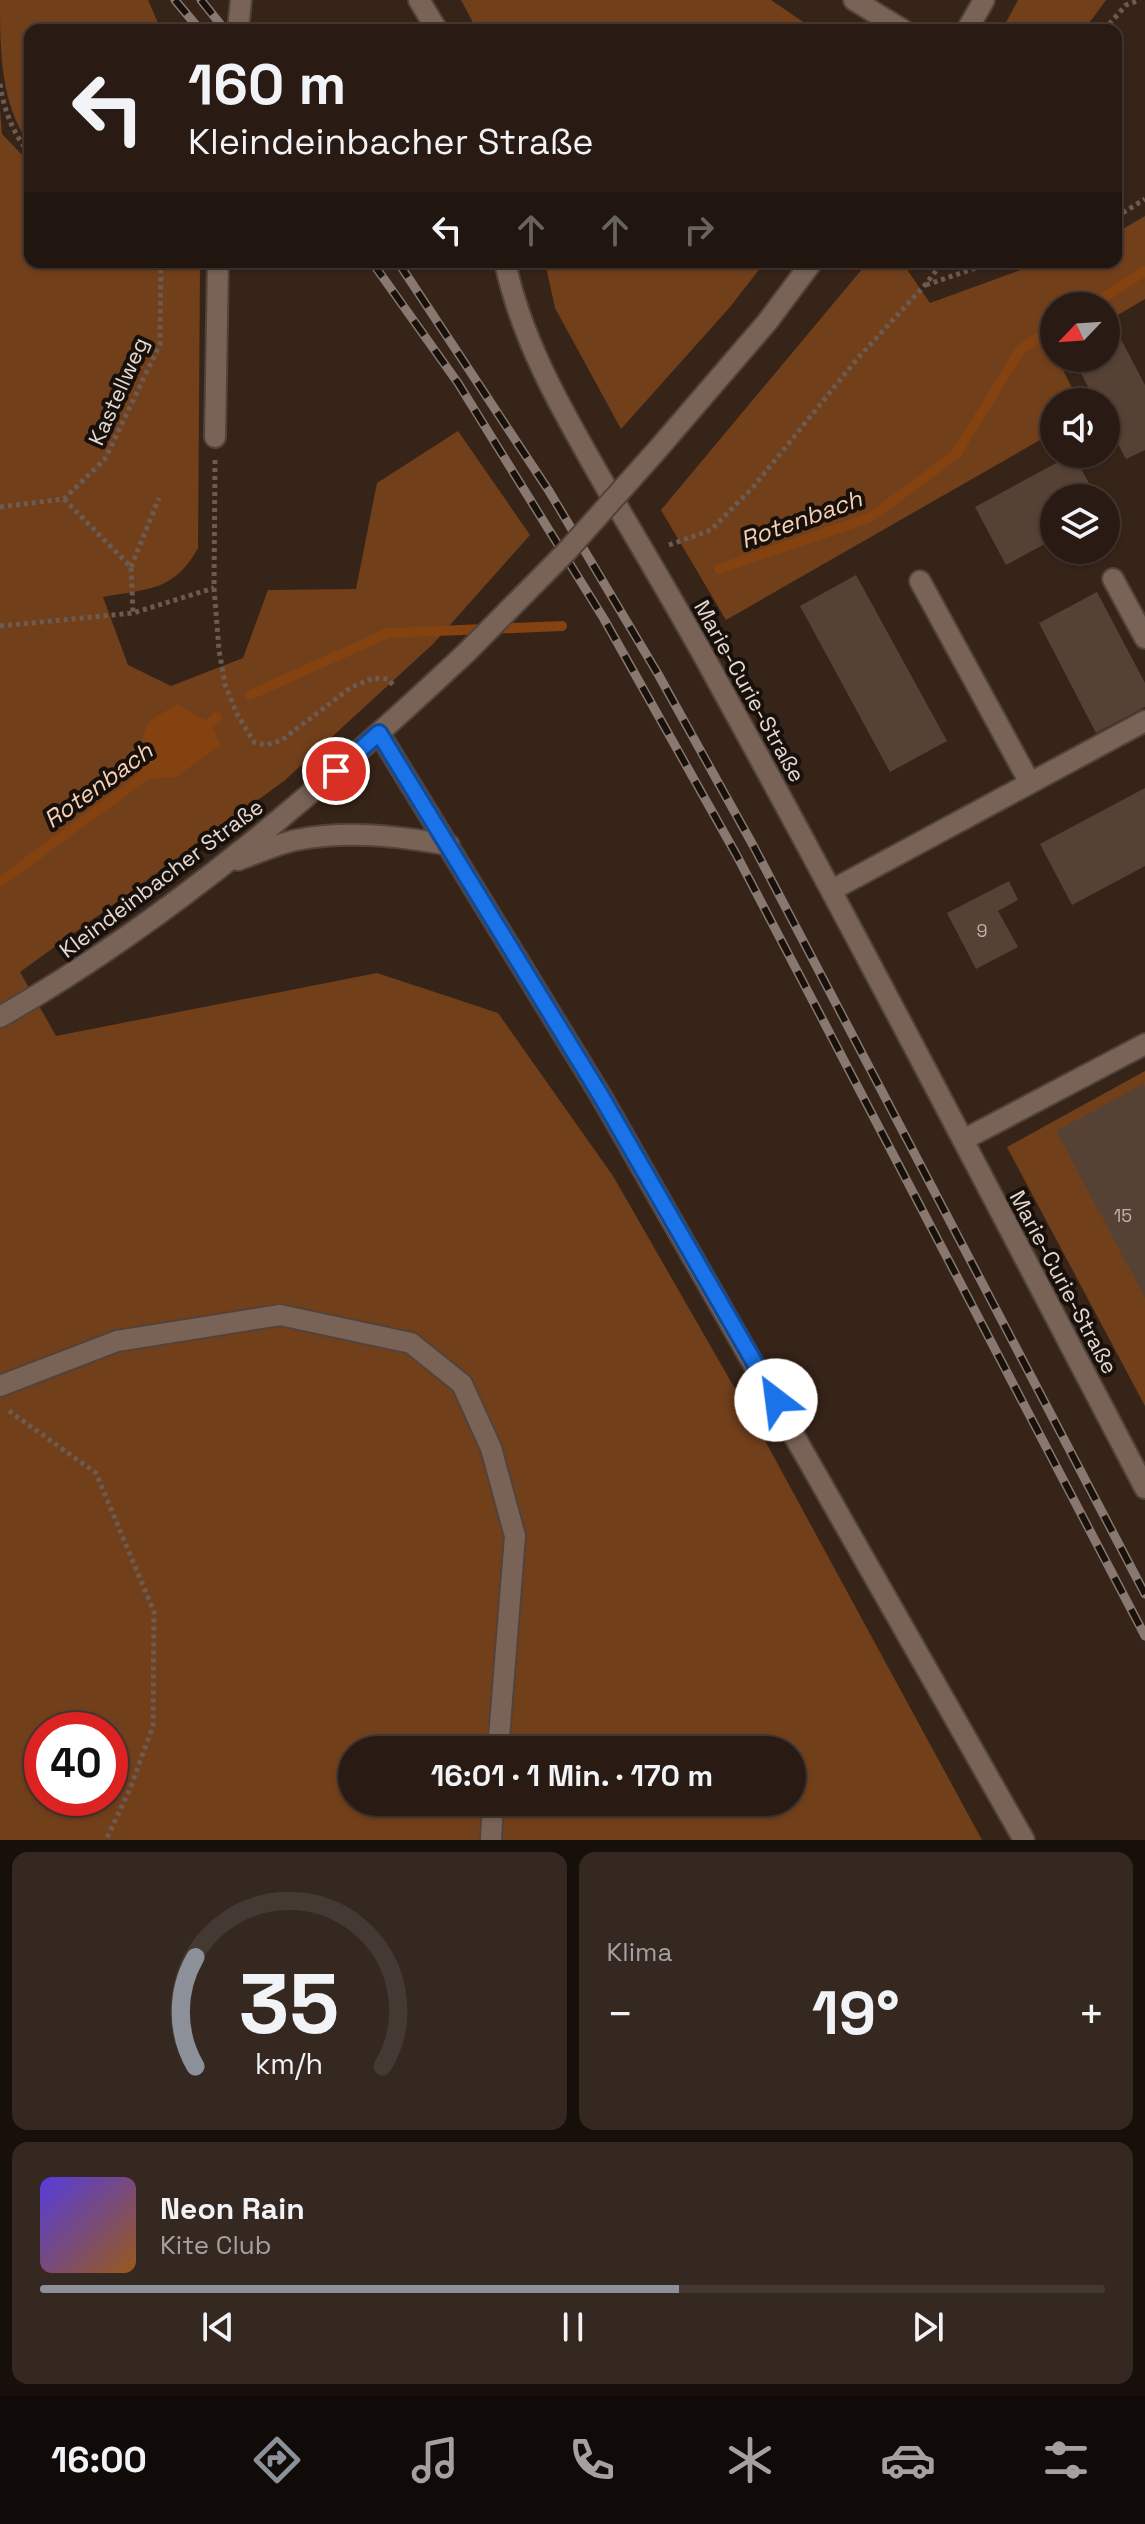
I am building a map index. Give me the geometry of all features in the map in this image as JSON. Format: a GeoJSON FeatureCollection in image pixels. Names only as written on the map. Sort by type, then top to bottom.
{"type":"FeatureCollection","features":[{"type":"Feature","properties":{"kind":"street"},"geometry":{"type":"LineString","coordinates":[[239,24],[241,0]]}},
{"type":"Feature","properties":{"kind":"street"},"geometry":{"type":"LineString","coordinates":[[419,0],[433,24]]}},
{"type":"Feature","properties":{"kind":"street"},"geometry":{"type":"LineString","coordinates":[[854,0],[893,24]]}},
{"type":"Feature","properties":{"kind":"street"},"geometry":{"type":"LineString","coordinates":[[970,24],[984,0]]}},
{"type":"Feature","properties":{"kind":"street"},"geometry":{"type":"LineString","coordinates":[[215,437],[218,268]]}},
{"type":"Feature","properties":{"kind":"street","name":"Marie-Curie-Straße"},"geometry":{"type":"LineString","coordinates":[[506,268],[528,341],[576,435],[832,890],[1145,1488]]}},
{"type":"Feature","properties":{"kind":"street","name":"Kleindeinbacher Straße"},"geometry":{"type":"LineString","coordinates":[[0,1017],[63,981],[228,863],[411,705],[567,551],[768,321],[808,268]]}},
{"type":"Feature","properties":{"kind":"street"},"geometry":{"type":"LineString","coordinates":[[1113,579],[1145,638]]}},
{"type":"Feature","properties":{"kind":"street"},"geometry":{"type":"LineString","coordinates":[[920,581],[1030,783]]}},
{"type":"Feature","properties":{"kind":"street"},"geometry":{"type":"LineString","coordinates":[[832,890],[1145,721]]}},
{"type":"Feature","properties":{"kind":"street"},"geometry":{"type":"LineString","coordinates":[[379,733],[609,1109],[1024,1840]]}},
{"type":"Feature","properties":{"kind":"street"},"geometry":{"type":"LineString","coordinates":[[228,863],[295,840],[349,834],[396,836],[449,845]]}},
{"type":"Feature","properties":{"kind":"street"},"geometry":{"type":"LineString","coordinates":[[963,1140],[1145,1044]]}},
{"type":"Feature","properties":{"kind":"street"},"geometry":{"type":"LineString","coordinates":[[0,1386],[117,1341],[280,1315],[411,1343],[462,1384],[491,1448],[515,1536],[499,1736]]}},
{"type":"Feature","properties":{"kind":"street"},"geometry":{"type":"LineString","coordinates":[[491,1840],[492,1816]]}},
{"type":"Feature","properties":{"kind":"path"},"geometry":{"type":"LineString","coordinates":[[1109,24],[1126,5],[1140,0]]}},
{"type":"Feature","properties":{"kind":"path"},"geometry":{"type":"LineString","coordinates":[[0,84],[3,103],[24,147]]}},
{"type":"Feature","properties":{"kind":"path"},"geometry":{"type":"LineString","coordinates":[[1122,213],[1145,199]]}},
{"type":"Feature","properties":{"kind":"path","name":"Kastellweg"},"geometry":{"type":"LineString","coordinates":[[64,499],[105,459],[160,344],[161,268]]}},
{"type":"Feature","properties":{"kind":"path"},"geometry":{"type":"LineString","coordinates":[[645,554],[711,530],[754,486],[857,359],[938,268]]}},
{"type":"Feature","properties":{"kind":"path"},"geometry":{"type":"LineString","coordinates":[[925,285],[975,268]]}},
{"type":"Feature","properties":{"kind":"path"},"geometry":{"type":"LineString","coordinates":[[215,437],[214,588],[219,650],[225,685],[237,714],[254,742],[266,745],[282,740],[350,688],[373,678],[388,679],[411,705]]}},
{"type":"Feature","properties":{"kind":"path"},"geometry":{"type":"LineString","coordinates":[[133,613],[131,567],[159,498]]}},
{"type":"Feature","properties":{"kind":"path"},"geometry":{"type":"LineString","coordinates":[[0,507],[64,499],[131,567]]}},
{"type":"Feature","properties":{"kind":"path"},"geometry":{"type":"LineString","coordinates":[[0,626],[133,613],[214,588]]}},
{"type":"Feature","properties":{"kind":"path"},"geometry":{"type":"LineString","coordinates":[[0,1404],[96,1473],[154,1612],[153,1726],[129,1791],[106,1840]]}},
{"type":"Feature","properties":{"kind":"shaded area"},"geometry":{"type":"Polygon","coordinates":[[[0,0],[148,0],[158,24],[24,24],[24,135],[7,94],[0,0]]]}},
{"type":"Feature","properties":{"kind":"shaded area"},"geometry":{"type":"Polygon","coordinates":[[[461,0],[771,0],[806,24],[474,24],[461,0]]]}},
{"type":"Feature","properties":{"kind":"shaded area"},"geometry":{"type":"Polygon","coordinates":[[[1018,0],[1106,0],[1088,24],[1005,24],[1018,0]]]}},
{"type":"Feature","properties":{"kind":"shaded area"},"geometry":{"type":"Polygon","coordinates":[[[0,110],[2,134],[24,157],[24,268],[200,268],[198,548],[180,573],[158,586],[103,597],[128,665],[171,686],[243,658],[268,590],[356,589],[377,483],[458,431],[530,535],[433,644],[284,781],[20,972],[56,1036],[377,973],[498,1013],[613,1176],[769,1448],[982,1840],[0,1840],[0,110]]]}},
{"type":"Feature","properties":{"kind":"shaded area"},"geometry":{"type":"Polygon","coordinates":[[[1145,216],[1145,299],[1120,314],[1120,292],[1040,292],[1040,372],[1064,372],[1072,388],[1040,388],[1040,440],[726,620],[661,510],[863,268],[910,268],[908,271],[930,303],[1026,268],[1122,268],[1122,229],[1145,216]]]}},
{"type":"Feature","properties":{"kind":"shaded area"},"geometry":{"type":"Polygon","coordinates":[[[546,268],[760,268],[730,307],[621,429],[555,308],[546,268]]]}},
{"type":"Feature","properties":{"kind":"shaded area"},"geometry":{"type":"Polygon","coordinates":[[[177,704],[210,723],[221,745],[176,777],[140,779],[135,764],[148,722],[177,704]]]}},
{"type":"Feature","properties":{"kind":"shaded area"},"geometry":{"type":"Polygon","coordinates":[[[1145,1071],[1145,1406],[1007,1147],[1145,1071]]]}},
{"type":"Feature","properties":{"kind":"building"},"geometry":{"type":"Polygon","coordinates":[[[1120,338],[1145,385],[1145,450],[1126,459],[1120,448],[1120,388],[1089,388],[1080,372],[1120,372],[1120,338]]]}},
{"type":"Feature","properties":{"kind":"building"},"geometry":{"type":"Polygon","coordinates":[[[1047,468],[1081,468],[1089,484],[1040,484],[1040,547],[1006,565],[975,507],[1047,468]]]}},
{"type":"Feature","properties":{"kind":"building"},"geometry":{"type":"Polygon","coordinates":[[[856,575],[947,741],[890,772],[800,606],[856,575]]]}},
{"type":"Feature","properties":{"kind":"building"},"geometry":{"type":"Polygon","coordinates":[[[1097,592],[1145,683],[1145,707],[1096,733],[1039,623],[1097,592]]]}},
{"type":"Feature","properties":{"kind":"building"},"geometry":{"type":"Polygon","coordinates":[[[1145,788],[1145,866],[1072,905],[1040,844],[1145,788]]]}},
{"type":"Feature","properties":{"kind":"building"},"geometry":{"type":"Polygon","coordinates":[[[1009,881],[1018,900],[998,911],[1018,947],[976,969],[947,913],[1009,881]]]}},
{"type":"Feature","properties":{"kind":"building"},"geometry":{"type":"Polygon","coordinates":[[[1143,1084],[1145,1088],[1145,1298],[1056,1131],[1143,1084]]]}},
{"type":"Feature","properties":{"kind":"waterway","name":"Rotenbach"},"geometry":{"type":"LineString","coordinates":[[1112,292],[1145,271]]}},
{"type":"Feature","properties":{"kind":"waterway","name":"Rotenbach"},"geometry":{"type":"LineString","coordinates":[[719,569],[871,517],[956,454],[1021,349],[1040,337]]}},
{"type":"Feature","properties":{"kind":"waterway","name":"Rotenbach"},"geometry":{"type":"LineString","coordinates":[[250,695],[388,633],[562,626]]}},
{"type":"Feature","properties":{"kind":"waterway","name":"Rotenbach"},"geometry":{"type":"LineString","coordinates":[[200,733],[217,717]]}},
{"type":"Feature","properties":{"kind":"waterway","name":"Rotenbach"},"geometry":{"type":"LineString","coordinates":[[0,882],[150,772]]}},
{"type":"Feature","properties":{"kind":"railway"},"geometry":{"type":"LineString","coordinates":[[175,0],[195,24]]}},
{"type":"Feature","properties":{"kind":"railway"},"geometry":{"type":"LineString","coordinates":[[201,0],[220,24]]}},
{"type":"Feature","properties":{"kind":"railway"},"geometry":{"type":"LineString","coordinates":[[376,268],[458,383],[604,619],[736,854],[1145,1636]]}},
{"type":"Feature","properties":{"kind":"railway"},"geometry":{"type":"LineString","coordinates":[[402,268],[549,491],[658,674],[754,847],[1145,1594]]}},
{"type":"Feature","properties":{"kind":"route"},"geometry":{"type":"LineString","coordinates":[[336,771],[379,733],[601,1096],[776,1400]]}}]}
